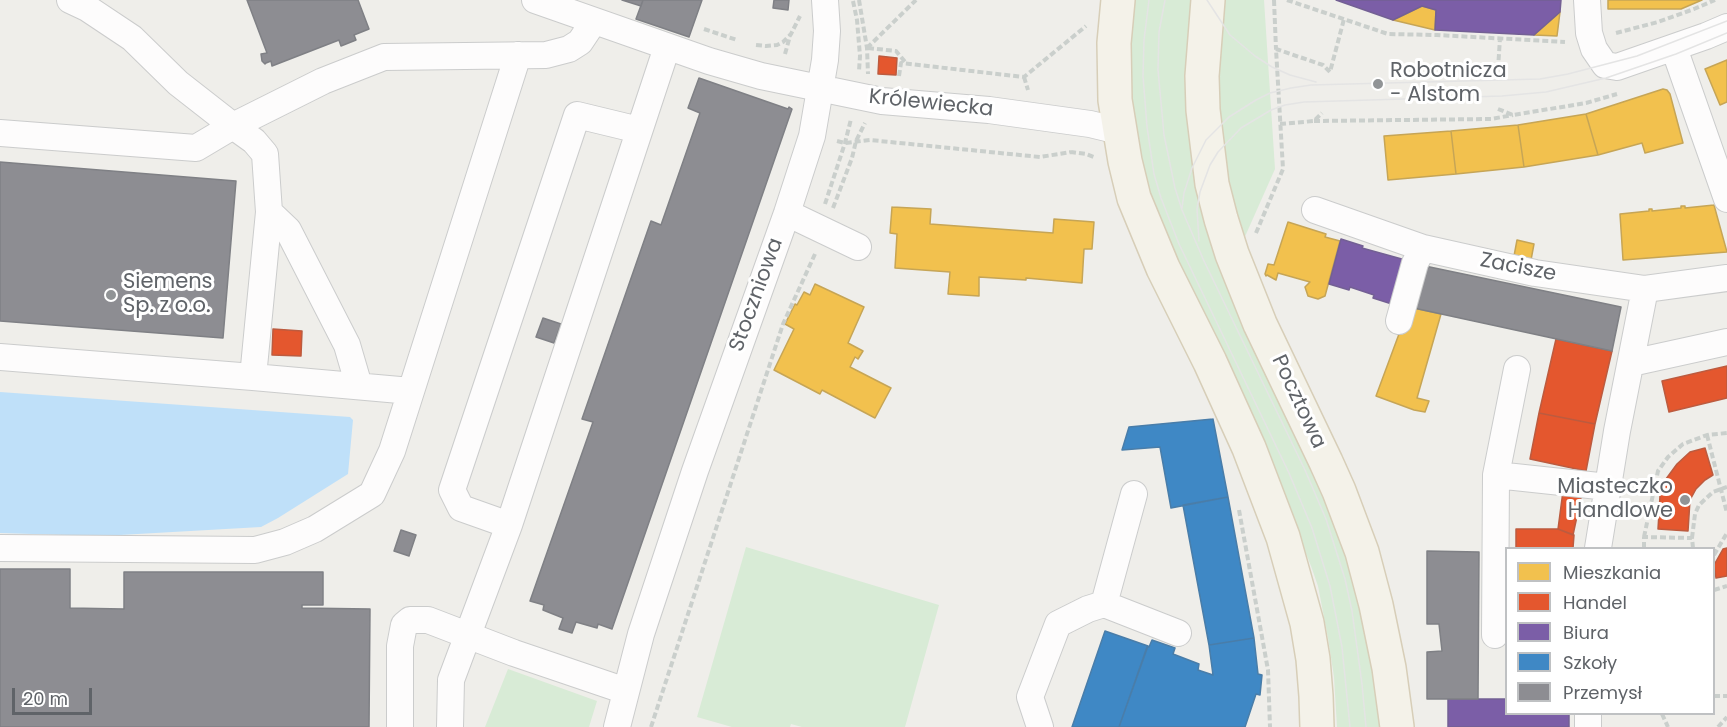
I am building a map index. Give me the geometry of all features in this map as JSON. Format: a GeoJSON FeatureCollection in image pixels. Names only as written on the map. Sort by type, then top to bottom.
{"type":"FeatureCollection","features":[{"type":"Feature","properties":{"kind":"main road"},"geometry":{"type":"LineString","coordinates":[[1118,0],[1114,70],[1119,131],[1134,198],[1163,268],[1210,362],[1249,448],[1283,537],[1307,622],[1317,727]]}},
{"type":"Feature","properties":{"kind":"main road","name":"Pocztowa"},"geometry":{"type":"LineString","coordinates":[[1208,0],[1202,76],[1206,140],[1212,184],[1221,219],[1232,254],[1260,324],[1331,472],[1362,552],[1387,658],[1397,727]]}},
{"type":"Feature","properties":{"kind":"street"},"geometry":{"type":"LineString","coordinates":[[70,0],[87,8],[132,38],[178,83],[254,141],[265,154],[268,212],[253,377]]}},
{"type":"Feature","properties":{"kind":"street"},"geometry":{"type":"LineString","coordinates":[[535,0],[709,61],[750,73],[821,88]]}},
{"type":"Feature","properties":{"kind":"street","name":"Stoczniowa"},"geometry":{"type":"LineString","coordinates":[[617,727],[641,634],[694,471],[787,213],[812,135],[821,88],[826,40],[825,0]]}},
{"type":"Feature","properties":{"kind":"street"},"geometry":{"type":"LineString","coordinates":[[1587,0],[1588,33],[1594,49],[1605,65],[1617,68],[1727,27]]}},
{"type":"Feature","properties":{"kind":"street"},"geometry":{"type":"LineString","coordinates":[[0,133],[196,148],[233,126],[323,81],[384,57],[546,55],[568,49],[580,42],[594,21]]}},
{"type":"Feature","properties":{"kind":"street"},"geometry":{"type":"LineString","coordinates":[[450,727],[451,681],[509,525],[667,47]]}},
{"type":"Feature","properties":{"kind":"street"},"geometry":{"type":"LineString","coordinates":[[1674,48],[1727,199]]}},
{"type":"Feature","properties":{"kind":"street"},"geometry":{"type":"LineString","coordinates":[[0,548],[255,550],[285,542],[315,530],[372,494],[392,451],[518,55]]}},
{"type":"Feature","properties":{"kind":"street","name":"Królewiecka"},"geometry":{"type":"LineString","coordinates":[[821,88],[889,102],[1042,117],[1119,131]]}},
{"type":"Feature","properties":{"kind":"street"},"geometry":{"type":"LineString","coordinates":[[509,525],[461,508],[452,490],[577,115],[639,130]]}},
{"type":"Feature","properties":{"kind":"street","name":"Zacisze"},"geometry":{"type":"LineString","coordinates":[[1315,210],[1423,248],[1535,273],[1645,289],[1727,278]]}},
{"type":"Feature","properties":{"kind":"street"},"geometry":{"type":"LineString","coordinates":[[268,212],[288,230],[347,345],[359,386]]}},
{"type":"Feature","properties":{"kind":"street"},"geometry":{"type":"LineString","coordinates":[[787,213],[858,247]]}},
{"type":"Feature","properties":{"kind":"street"},"geometry":{"type":"LineString","coordinates":[[1399,321],[1415,263],[1423,248]]}},
{"type":"Feature","properties":{"kind":"street"},"geometry":{"type":"LineString","coordinates":[[1598,547],[1645,289]]}},
{"type":"Feature","properties":{"kind":"street"},"geometry":{"type":"LineString","coordinates":[[1631,363],[1727,342]]}},
{"type":"Feature","properties":{"kind":"street"},"geometry":{"type":"LineString","coordinates":[[0,357],[411,391]]}},
{"type":"Feature","properties":{"kind":"street"},"geometry":{"type":"LineString","coordinates":[[1495,635],[1496,475],[1517,369]]}},
{"type":"Feature","properties":{"kind":"street"},"geometry":{"type":"LineString","coordinates":[[1496,475],[1608,487]]}},
{"type":"Feature","properties":{"kind":"street"},"geometry":{"type":"LineString","coordinates":[[1104,604],[1134,494]]}},
{"type":"Feature","properties":{"kind":"street"},"geometry":{"type":"LineString","coordinates":[[1040,727],[1030,697],[1058,624],[1104,604],[1178,633]]}},
{"type":"Feature","properties":{"kind":"street"},"geometry":{"type":"LineString","coordinates":[[400,727],[400,646],[404,625],[410,620],[428,620],[514,653],[626,691]]}},
{"type":"Feature","properties":{"kind":"path"},"geometry":{"type":"LineString","coordinates":[[651,727],[783,324],[810,268],[845,143],[856,96],[860,56],[853,0]]}},
{"type":"Feature","properties":{"kind":"path"},"geometry":{"type":"LineString","coordinates":[[907,64],[896,51],[867,48],[916,0]]}},
{"type":"Feature","properties":{"kind":"path"},"geometry":{"type":"LineString","coordinates":[[1274,0],[1280,124],[1491,119],[1587,104],[1627,91]]}},
{"type":"Feature","properties":{"kind":"path"},"geometry":{"type":"LineString","coordinates":[[1287,0],[1388,34],[1437,34],[1500,39],[1498,69]]}},
{"type":"Feature","properties":{"kind":"path"},"geometry":{"type":"LineString","coordinates":[[1276,49],[1323,65],[1330,72],[1344,19]]}},
{"type":"Feature","properties":{"kind":"path"},"geometry":{"type":"LineString","coordinates":[[857,20],[863,20]]}},
{"type":"Feature","properties":{"kind":"path"},"geometry":{"type":"LineString","coordinates":[[700,28],[766,46],[783,42],[791,34],[797,21]]}},
{"type":"Feature","properties":{"kind":"path"},"geometry":{"type":"LineString","coordinates":[[898,82],[901,63],[1024,77],[1087,25]]}},
{"type":"Feature","properties":{"kind":"path"},"geometry":{"type":"LineString","coordinates":[[1498,109],[1513,115]]}},
{"type":"Feature","properties":{"kind":"path"},"geometry":{"type":"LineString","coordinates":[[1314,122],[1322,113]]}},
{"type":"Feature","properties":{"kind":"path"},"geometry":{"type":"LineString","coordinates":[[845,143],[870,140],[1040,158],[1071,152]]}},
{"type":"Feature","properties":{"kind":"path"},"geometry":{"type":"LineString","coordinates":[[821,229],[852,158],[856,141]]}},
{"type":"Feature","properties":{"kind":"path"},"geometry":{"type":"LineString","coordinates":[[1644,547],[1644,537],[1658,471],[1668,457],[1683,444],[1707,435],[1727,433]]}},
{"type":"Feature","properties":{"kind":"path"},"geometry":{"type":"LineString","coordinates":[[1707,435],[1727,513]]}},
{"type":"Feature","properties":{"kind":"path"},"geometry":{"type":"LineString","coordinates":[[1694,547],[1692,538],[1695,514],[1699,505],[1713,492],[1727,487]]}},
{"type":"Feature","properties":{"kind":"path"},"geometry":{"type":"LineString","coordinates":[[1715,552],[1727,533]]}},
{"type":"Feature","properties":{"kind":"path"},"geometry":{"type":"LineString","coordinates":[[1644,537],[1692,538]]}},
{"type":"Feature","properties":{"kind":"path"},"geometry":{"type":"LineString","coordinates":[[1718,727],[1727,717]]}},
{"type":"Feature","properties":{"kind":"green space"},"geometry":{"type":"Polygon","coordinates":[[[1132,0],[1193,0],[1190,122],[1324,490],[1362,602],[1383,727],[1337,727],[1334,677],[1328,638],[1318,586],[1311,566],[1259,437],[1170,252],[1140,164],[1128,87],[1132,0]]]}},
{"type":"Feature","properties":{"kind":"green space"},"geometry":{"type":"Polygon","coordinates":[[[1221,0],[1264,0],[1275,169],[1243,241],[1229,195],[1217,123],[1221,0]]]}},
{"type":"Feature","properties":{"kind":"green space"},"geometry":{"type":"Polygon","coordinates":[[[746,547],[939,605],[905,727],[802,727],[791,724],[790,727],[732,727],[697,717],[746,547]]]}},
{"type":"Feature","properties":{"kind":"green space"},"geometry":{"type":"Polygon","coordinates":[[[508,669],[597,701],[589,727],[485,727],[508,669]]]}},
{"type":"Feature","properties":{"kind":"water"},"geometry":{"type":"Polygon","coordinates":[[[0,392],[350,417],[353,420],[348,474],[261,527],[67,538],[66,535],[0,533],[0,392]]]}},
{"type":"Feature","properties":{"kind":"building: Mieszkania"},"geometry":{"type":"Polygon","coordinates":[[[1608,0],[1702,0],[1681,9],[1608,9],[1608,0]]]}},
{"type":"Feature","properties":{"kind":"building: Mieszkania"},"geometry":{"type":"Polygon","coordinates":[[[1422,6],[1436,10],[1435,30],[1393,20],[1422,6]]]}},
{"type":"Feature","properties":{"kind":"building: Mieszkania"},"geometry":{"type":"Polygon","coordinates":[[[1560,12],[1557,36],[1534,35],[1560,12]]]}},
{"type":"Feature","properties":{"kind":"building: Mieszkania"},"geometry":{"type":"Polygon","coordinates":[[[1727,60],[1727,102],[1720,105],[1705,69],[1727,60]]]}},
{"type":"Feature","properties":{"kind":"building: Mieszkania"},"geometry":{"type":"Polygon","coordinates":[[[1663,89],[1670,94],[1683,143],[1645,153],[1642,143],[1598,155],[1586,114],[1663,89]]]}},
{"type":"Feature","properties":{"kind":"building: Mieszkania"},"geometry":{"type":"Polygon","coordinates":[[[1586,114],[1598,155],[1524,167],[1518,125],[1586,114]]]}},
{"type":"Feature","properties":{"kind":"building: Mieszkania"},"geometry":{"type":"Polygon","coordinates":[[[1518,125],[1524,167],[1456,174],[1451,131],[1518,125]]]}},
{"type":"Feature","properties":{"kind":"building: Mieszkania"},"geometry":{"type":"Polygon","coordinates":[[[1451,131],[1456,174],[1388,180],[1384,136],[1451,131]]]}},
{"type":"Feature","properties":{"kind":"building: Mieszkania"},"geometry":{"type":"Polygon","coordinates":[[[1714,205],[1727,252],[1623,260],[1620,214],[1649,211],[1649,209],[1652,211],[1681,208],[1681,206],[1685,208],[1714,205]]]}},
{"type":"Feature","properties":{"kind":"building: Mieszkania"},"geometry":{"type":"Polygon","coordinates":[[[892,207],[931,209],[930,224],[1053,233],[1054,219],[1094,222],[1092,249],[1084,249],[1082,283],[979,277],[979,296],[948,294],[950,272],[895,268],[897,234],[890,233],[892,207]]]}},
{"type":"Feature","properties":{"kind":"building: Mieszkania"},"geometry":{"type":"Polygon","coordinates":[[[1288,222],[1340,241],[1325,296],[1318,299],[1308,296],[1305,287],[1310,282],[1278,273],[1276,280],[1265,274],[1268,264],[1274,265],[1288,222]]]}},
{"type":"Feature","properties":{"kind":"building: Mieszkania"},"geometry":{"type":"Polygon","coordinates":[[[1517,240],[1534,244],[1531,260],[1514,256],[1517,240]]]}},
{"type":"Feature","properties":{"kind":"building: Mieszkania"},"geometry":{"type":"Polygon","coordinates":[[[815,284],[864,307],[848,343],[863,351],[858,359],[855,357],[850,367],[891,388],[875,418],[822,390],[820,394],[774,370],[794,329],[785,324],[804,292],[810,295],[815,284]]]}},
{"type":"Feature","properties":{"kind":"building: Mieszkania"},"geometry":{"type":"Polygon","coordinates":[[[1409,307],[1441,314],[1417,398],[1429,401],[1425,412],[1376,396],[1409,307]]]}},
{"type":"Feature","properties":{"kind":"building: Handel"},"geometry":{"type":"Polygon","coordinates":[[[879,56],[897,58],[896,75],[878,74],[879,56]]]}},
{"type":"Feature","properties":{"kind":"building: Handel"},"geometry":{"type":"Polygon","coordinates":[[[273,329],[302,331],[301,356],[272,355],[273,329]]]}},
{"type":"Feature","properties":{"kind":"building: Handel"},"geometry":{"type":"Polygon","coordinates":[[[1556,339],[1612,351],[1595,424],[1539,413],[1556,339]]]}},
{"type":"Feature","properties":{"kind":"building: Handel"},"geometry":{"type":"Polygon","coordinates":[[[1727,366],[1727,398],[1669,412],[1662,381],[1727,366]]]}},
{"type":"Feature","properties":{"kind":"building: Handel"},"geometry":{"type":"Polygon","coordinates":[[[1539,413],[1595,424],[1586,471],[1530,459],[1539,413]]]}},
{"type":"Feature","properties":{"kind":"building: Handel"},"geometry":{"type":"Polygon","coordinates":[[[1705,448],[1713,475],[1696,489],[1690,500],[1688,531],[1658,529],[1660,496],[1666,479],[1690,452],[1705,448]]]}},
{"type":"Feature","properties":{"kind":"building: Handel"},"geometry":{"type":"Polygon","coordinates":[[[1563,491],[1582,493],[1573,535],[1558,529],[1563,491]]]}},
{"type":"Feature","properties":{"kind":"building: Handel"},"geometry":{"type":"Polygon","coordinates":[[[1516,529],[1558,529],[1574,535],[1573,547],[1516,547],[1516,529]]]}},
{"type":"Feature","properties":{"kind":"building: Handel"},"geometry":{"type":"Polygon","coordinates":[[[1727,548],[1727,576],[1716,578],[1715,563],[1723,549],[1727,548]]]}},
{"type":"Feature","properties":{"kind":"building: Biura"},"geometry":{"type":"Polygon","coordinates":[[[1336,0],[1561,0],[1560,12],[1534,35],[1435,30],[1436,10],[1422,6],[1393,20],[1336,0]]]}},
{"type":"Feature","properties":{"kind":"building: Biura"},"geometry":{"type":"Polygon","coordinates":[[[1341,239],[1363,246],[1362,248],[1409,261],[1395,305],[1350,287],[1349,290],[1329,284],[1341,239]]]}},
{"type":"Feature","properties":{"kind":"building: Biura"},"geometry":{"type":"Polygon","coordinates":[[[1448,699],[1505,699],[1505,715],[1569,715],[1569,727],[1448,727],[1448,699]]]}},
{"type":"Feature","properties":{"kind":"building: Szkoły"},"geometry":{"type":"Polygon","coordinates":[[[1213,419],[1228,497],[1171,508],[1160,447],[1122,450],[1129,427],[1213,419]]]}},
{"type":"Feature","properties":{"kind":"building: Szkoły"},"geometry":{"type":"Polygon","coordinates":[[[1228,497],[1254,638],[1209,645],[1183,505],[1228,497]]]}},
{"type":"Feature","properties":{"kind":"building: Szkoły"},"geometry":{"type":"Polygon","coordinates":[[[1105,631],[1148,646],[1119,727],[1072,727],[1105,631]]]}},
{"type":"Feature","properties":{"kind":"building: Szkoły"},"geometry":{"type":"Polygon","coordinates":[[[1254,638],[1258,674],[1262,675],[1260,695],[1256,694],[1245,727],[1119,727],[1147,647],[1152,640],[1175,648],[1173,654],[1199,664],[1198,670],[1213,675],[1209,645],[1254,638]]]}},
{"type":"Feature","properties":{"kind":"building: Przemysł"},"geometry":{"type":"Polygon","coordinates":[[[247,0],[358,0],[369,29],[354,35],[356,40],[341,46],[339,40],[272,66],[271,61],[265,64],[262,61],[261,54],[267,53],[247,0]]]}},
{"type":"Feature","properties":{"kind":"building: Przemysł"},"geometry":{"type":"Polygon","coordinates":[[[622,0],[643,0],[641,6],[622,0]]]}},
{"type":"Feature","properties":{"kind":"building: Przemysł"},"geometry":{"type":"Polygon","coordinates":[[[643,0],[702,0],[689,37],[636,19],[643,0]]]}},
{"type":"Feature","properties":{"kind":"building: Przemysł"},"geometry":{"type":"Polygon","coordinates":[[[774,0],[789,0],[788,10],[773,8],[774,0]]]}},
{"type":"Feature","properties":{"kind":"building: Przemysł"},"geometry":{"type":"Polygon","coordinates":[[[699,78],[792,109],[612,629],[598,624],[597,628],[576,622],[572,633],[559,629],[563,618],[543,610],[544,605],[530,601],[593,422],[582,419],[651,221],[661,225],[700,113],[688,108],[699,78]]]}},
{"type":"Feature","properties":{"kind":"building: Przemysł"},"geometry":{"type":"Polygon","coordinates":[[[0,162],[236,181],[223,338],[0,321],[0,162]]]}},
{"type":"Feature","properties":{"kind":"building: Przemysł"},"geometry":{"type":"Polygon","coordinates":[[[1425,266],[1621,307],[1612,351],[1409,307],[1425,266]]]}},
{"type":"Feature","properties":{"kind":"building: Przemysł"},"geometry":{"type":"Polygon","coordinates":[[[543,318],[561,324],[554,343],[536,337],[543,318]]]}},
{"type":"Feature","properties":{"kind":"building: Przemysł"},"geometry":{"type":"Polygon","coordinates":[[[401,530],[416,535],[409,556],[394,551],[401,530]]]}},
{"type":"Feature","properties":{"kind":"building: Przemysł"},"geometry":{"type":"Polygon","coordinates":[[[1427,551],[1479,552],[1478,699],[1427,699],[1427,652],[1442,651],[1439,624],[1427,624],[1427,551]]]}},
{"type":"Feature","properties":{"kind":"building: Przemysł"},"geometry":{"type":"Polygon","coordinates":[[[0,569],[70,569],[70,608],[124,609],[124,572],[323,572],[323,605],[302,605],[302,608],[370,609],[369,727],[0,727],[0,569]]]}},
{"type":"Feature","properties":{"kind":"tram line"},"geometry":{"type":"LineString","coordinates":[[1149,0],[1144,40],[1143,76],[1154,174],[1179,244],[1289,473],[1312,528],[1330,586],[1342,647],[1350,727]]}},
{"type":"Feature","properties":{"kind":"tram line"},"geometry":{"type":"LineString","coordinates":[[1165,0],[1159,32],[1158,70],[1164,135],[1175,188],[1204,261],[1305,470],[1326,519],[1345,579],[1352,611],[1366,727]]}},
{"type":"Feature","properties":{"kind":"tram line"},"geometry":{"type":"LineString","coordinates":[[1207,0],[1230,35],[1255,56],[1290,75],[1316,82]]}},
{"type":"Feature","properties":{"kind":"tram line"},"geometry":{"type":"LineString","coordinates":[[1182,208],[1192,168],[1206,140],[1229,117],[1270,93],[1311,85],[1540,79],[1637,56],[1727,21]]}},
{"type":"Feature","properties":{"kind":"tram line"},"geometry":{"type":"LineString","coordinates":[[1199,241],[1197,209],[1200,192],[1210,165],[1218,152],[1241,128],[1271,110],[1304,102],[1502,96],[1546,92],[1606,78],[1676,54],[1727,33]]}},
{"type":"Feature","properties":{"kind":"place","name":"Robotnicza - Alstom"},"geometry":{"type":"Point","coordinates":[1378,84]}},
{"type":"Feature","properties":{"kind":"place","name":"Siemens Sp. z o.o."},"geometry":{"type":"Point","coordinates":[111,295]}},
{"type":"Feature","properties":{"kind":"place","name":"Miasteczko Handlowe"},"geometry":{"type":"Point","coordinates":[1685,500]}}]}
